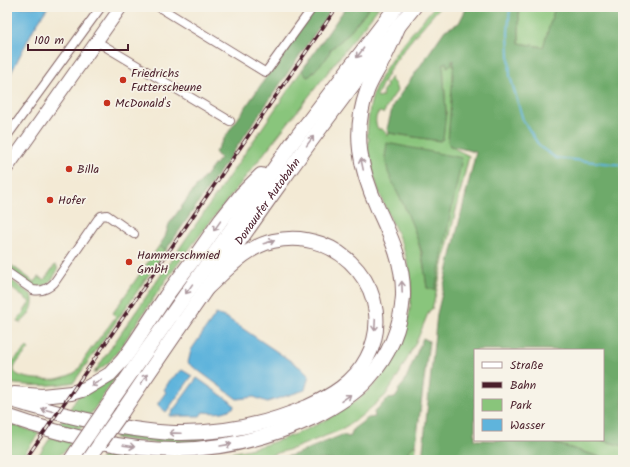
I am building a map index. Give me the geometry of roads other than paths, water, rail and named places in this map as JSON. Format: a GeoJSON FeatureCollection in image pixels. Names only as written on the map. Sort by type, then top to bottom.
{"type":"FeatureCollection","features":[{"type":"Feature","properties":{"kind":"highway","name":"Donauufer Autobahn"},"geometry":{"type":"LineString","coordinates":[[82,456],[107,407],[292,143],[396,7]]}},
{"type":"Feature","properties":{"kind":"highway","name":"Donauufer Autobahn"},"geometry":{"type":"LineString","coordinates":[[82,456],[122,412],[309,143],[360,74],[414,7]]}},
{"type":"Feature","properties":{"kind":"highway"},"geometry":{"type":"LineString","coordinates":[[9,416],[64,433],[139,448],[206,448],[251,440],[291,427],[321,413],[357,390],[367,381],[388,352],[393,340],[400,318],[403,286],[396,250],[364,174],[359,146],[361,113],[368,89],[383,62],[399,25]]}},
{"type":"Feature","properties":{"kind":"highway"},"geometry":{"type":"LineString","coordinates":[[11,395],[54,396],[71,393],[85,389],[110,374],[123,360],[166,296],[196,257],[221,220],[241,195],[292,143]]}},
{"type":"Feature","properties":{"kind":"highway"},"geometry":{"type":"LineString","coordinates":[[11,395],[54,412],[124,427],[184,433],[214,432],[264,422],[298,411],[320,401],[343,387],[352,379],[362,367],[370,352],[376,321],[374,305],[369,288],[360,272],[352,263],[333,248],[322,243],[296,238],[282,239],[265,243],[241,257],[207,288]]}},
{"type":"Feature","properties":{"kind":"main road"},"geometry":{"type":"LineString","coordinates":[[7,168],[121,7]]}},
{"type":"Feature","properties":{"kind":"street"},"geometry":{"type":"LineString","coordinates":[[7,136],[101,7]]}},
{"type":"Feature","properties":{"kind":"street"},"geometry":{"type":"LineString","coordinates":[[159,7],[266,72],[313,7]]}},
{"type":"Feature","properties":{"kind":"street"},"geometry":{"type":"LineString","coordinates":[[96,41],[230,121]]}},
{"type":"Feature","properties":{"kind":"street"},"geometry":{"type":"LineString","coordinates":[[7,272],[33,290],[44,290],[54,283],[101,216],[107,215],[134,234]]}},
{"type":"Feature","properties":{"kind":"water"},"geometry":{"type":"Polygon","coordinates":[[[7,7],[48,7],[34,28],[7,81],[7,7]]]}},
{"type":"Feature","properties":{"kind":"water"},"geometry":{"type":"Polygon","coordinates":[[[216,314],[227,318],[301,368],[309,376],[305,390],[267,402],[254,397],[237,399],[188,363],[191,350],[216,314]]]}},
{"type":"Feature","properties":{"kind":"water"},"geometry":{"type":"Polygon","coordinates":[[[182,370],[192,376],[166,412],[158,405],[158,403],[166,392],[164,390],[170,380],[182,370]]]}},
{"type":"Feature","properties":{"kind":"water"},"geometry":{"type":"Polygon","coordinates":[[[197,378],[231,402],[234,407],[223,412],[203,412],[200,416],[169,416],[197,378]]]}},
{"type":"Feature","properties":{"kind":"waterway"},"geometry":{"type":"LineString","coordinates":[[510,7],[508,33],[510,76],[523,120],[540,147],[556,158],[623,165]]}},
{"type":"Feature","properties":{"kind":"railway"},"geometry":{"type":"LineString","coordinates":[[25,460],[337,7]]}},
{"type":"Feature","properties":{"kind":"place","name":"Friedrichs Futterscheune"},"geometry":{"type":"Point","coordinates":[123,80]}},
{"type":"Feature","properties":{"kind":"place","name":"McDonald's"},"geometry":{"type":"Point","coordinates":[107,103]}},
{"type":"Feature","properties":{"kind":"place","name":"Billa"},"geometry":{"type":"Point","coordinates":[69,169]}},
{"type":"Feature","properties":{"kind":"place","name":"Hofer"},"geometry":{"type":"Point","coordinates":[50,200]}},
{"type":"Feature","properties":{"kind":"place","name":"Hammerschmied GmbH"},"geometry":{"type":"Point","coordinates":[129,262]}}]}
